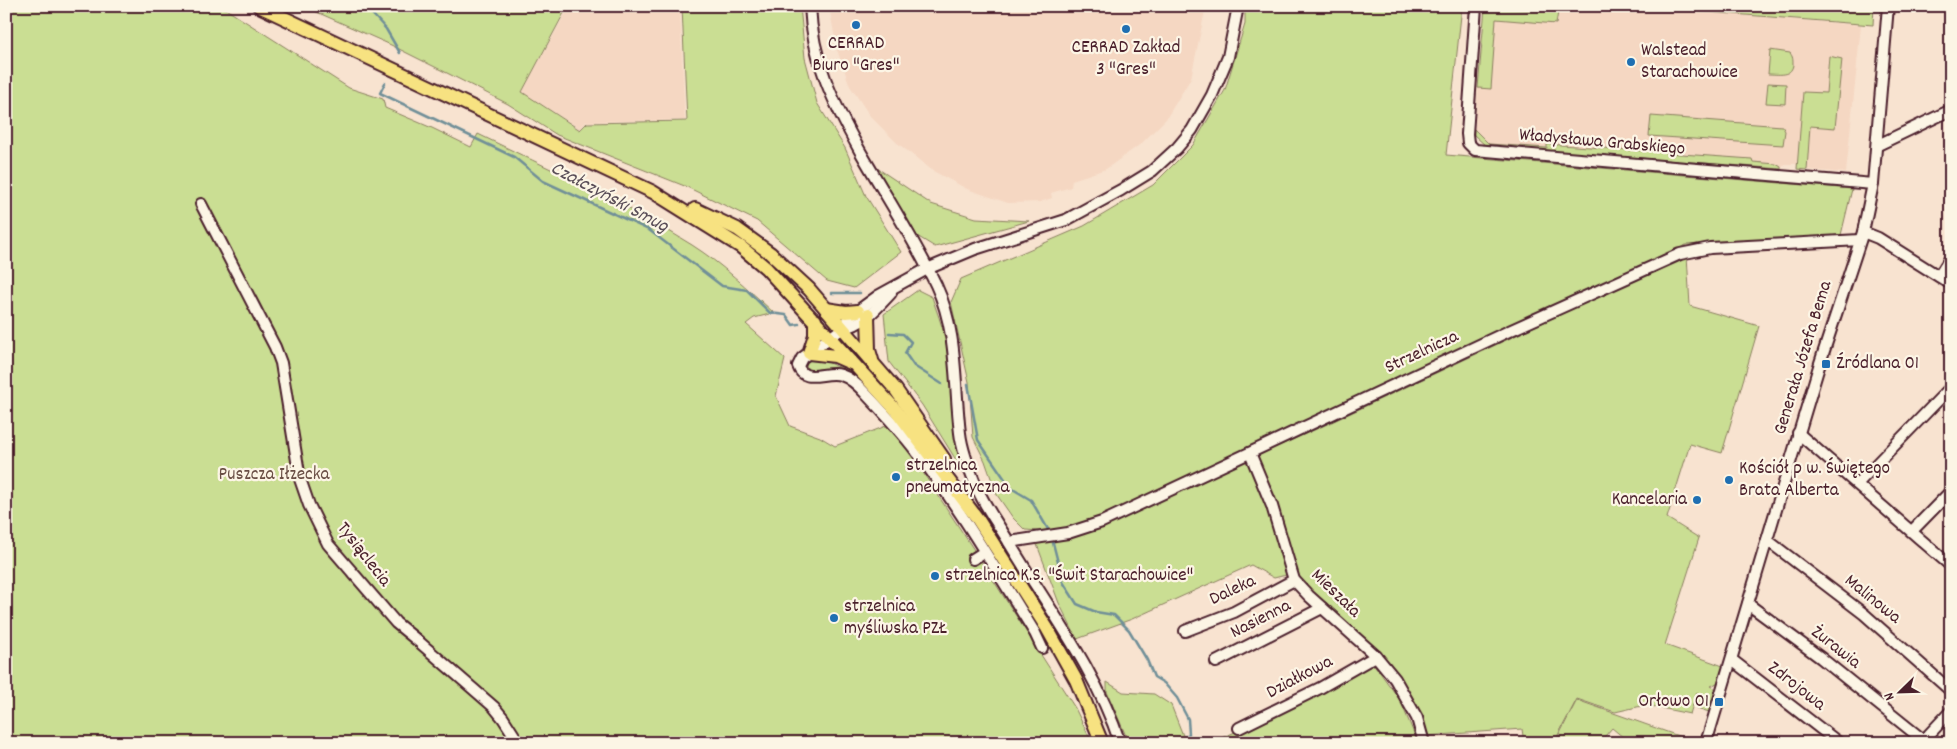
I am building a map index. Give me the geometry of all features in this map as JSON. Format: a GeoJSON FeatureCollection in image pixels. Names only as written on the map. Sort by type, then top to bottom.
{"type":"FeatureCollection","features":[{"type":"Feature","properties":{"kind":"main road"},"geometry":{"type":"LineString","coordinates":[[260,6],[659,195],[684,204],[737,229],[790,270],[872,360],[923,428],[950,470],[977,518],[1047,628],[1076,680],[1102,743]]}},
{"type":"Feature","properties":{"kind":"main road"},"geometry":{"type":"LineString","coordinates":[[659,195],[741,246],[766,268],[858,366],[908,425],[977,518]]}},
{"type":"Feature","properties":{"kind":"main road"},"geometry":{"type":"LineString","coordinates":[[826,309],[863,313],[872,360]]}},
{"type":"Feature","properties":{"kind":"main road"},"geometry":{"type":"LineString","coordinates":[[814,320],[815,335],[809,353],[835,356],[858,366]]}},
{"type":"Feature","properties":{"kind":"street"},"geometry":{"type":"LineString","coordinates":[[810,6],[814,43],[828,90],[847,128],[927,269],[943,303],[954,348],[960,436],[970,470],[988,509],[1072,641],[1096,684],[1120,743]]}},
{"type":"Feature","properties":{"kind":"street"},"geometry":{"type":"LineString","coordinates":[[1042,648],[1035,633],[936,478],[915,450],[864,391],[854,382],[840,375],[825,373],[811,377],[803,374],[798,366],[802,358],[843,328],[848,318],[863,313],[878,296],[896,288],[927,269],[975,249],[1066,220],[1137,181],[1159,165],[1192,130],[1212,95],[1228,57],[1238,6]]}},
{"type":"Feature","properties":{"kind":"street","name":"Władysława Grabskiego"},"geometry":{"type":"LineString","coordinates":[[1476,6],[1466,134],[1468,143],[1475,150],[1873,184]]}},
{"type":"Feature","properties":{"kind":"street","name":"Generała Józefa Bema"},"geometry":{"type":"LineString","coordinates":[[1706,743],[1798,433],[1862,236],[1873,184],[1878,145],[1888,6]]}},
{"type":"Feature","properties":{"kind":"street"},"geometry":{"type":"LineString","coordinates":[[1878,145],[1951,110]]}},
{"type":"Feature","properties":{"kind":"street","name":"Tysiąclecia"},"geometry":{"type":"LineString","coordinates":[[201,204],[276,347],[281,363],[300,479],[309,506],[328,544],[396,623],[494,707],[520,743]]}},
{"type":"Feature","properties":{"kind":"street","name":"Strzelnicza"},"geometry":{"type":"LineString","coordinates":[[1009,542],[1080,530],[1102,522],[1509,331],[1680,254],[1710,248],[1862,236],[1878,238],[1951,284]]}},
{"type":"Feature","properties":{"kind":"street"},"geometry":{"type":"LineString","coordinates":[[1939,276],[1951,258]]}},
{"type":"Feature","properties":{"kind":"street"},"geometry":{"type":"LineString","coordinates":[[1857,484],[1951,387]]}},
{"type":"Feature","properties":{"kind":"street"},"geometry":{"type":"LineString","coordinates":[[1798,433],[1951,566]]}},
{"type":"Feature","properties":{"kind":"street","name":"Mieszała"},"geometry":{"type":"LineString","coordinates":[[1250,453],[1272,506],[1294,580],[1322,608],[1376,656],[1395,679],[1417,718],[1424,743]]}},
{"type":"Feature","properties":{"kind":"street"},"geometry":{"type":"LineString","coordinates":[[1912,531],[1951,491]]}},
{"type":"Feature","properties":{"kind":"street","name":"Malinowa"},"geometry":{"type":"LineString","coordinates":[[1767,540],[1864,614],[1951,691]]}},
{"type":"Feature","properties":{"kind":"street"},"geometry":{"type":"LineString","coordinates":[[973,559],[984,552]]}},
{"type":"Feature","properties":{"kind":"street","name":"Daleka"},"geometry":{"type":"LineString","coordinates":[[1185,631],[1234,612],[1294,580]]}},
{"type":"Feature","properties":{"kind":"street","name":"Żurawia"},"geometry":{"type":"LineString","coordinates":[[1748,604],[1821,658],[1922,741]]}},
{"type":"Feature","properties":{"kind":"street","name":"Nasienna"},"geometry":{"type":"LineString","coordinates":[[1216,662],[1322,608]]}},
{"type":"Feature","properties":{"kind":"street","name":"Działkowa"},"geometry":{"type":"LineString","coordinates":[[1238,728],[1320,688],[1376,656]]}},
{"type":"Feature","properties":{"kind":"street","name":"Zdrojowa"},"geometry":{"type":"LineString","coordinates":[[1732,660],[1835,742]]}},
{"type":"Feature","properties":{"kind":"street"},"geometry":{"type":"LineString","coordinates":[[1922,741],[1951,711]]}},
{"type":"Feature","properties":{"kind":"shaded area"},"geometry":{"type":"Polygon","coordinates":[[[565,6],[680,6],[685,120],[586,122],[580,129],[522,92],[565,14],[565,6]]]}},
{"type":"Feature","properties":{"kind":"shaded area"},"geometry":{"type":"Polygon","coordinates":[[[829,6],[1206,6],[1191,78],[1166,119],[1142,143],[1106,169],[1072,180],[1071,187],[1051,193],[1052,198],[1040,202],[1008,203],[967,189],[933,171],[896,142],[870,116],[850,86],[837,50],[829,6]]]}},
{"type":"Feature","properties":{"kind":"shaded area"},"geometry":{"type":"Polygon","coordinates":[[[1485,6],[1635,6],[1861,25],[1846,173],[1797,169],[1796,164],[1785,164],[1781,169],[1484,146],[1474,135],[1485,6]]]}},
{"type":"Feature","properties":{"kind":"green space","name":"Puszcza Iłżecka"},"geometry":{"type":"Polygon","coordinates":[[[6,6],[221,6],[349,88],[383,99],[385,108],[471,147],[478,134],[640,214],[703,252],[774,313],[754,318],[746,324],[785,359],[776,396],[790,426],[820,437],[835,446],[891,424],[976,553],[976,563],[981,561],[1075,708],[1092,743],[6,743],[6,6]]]}},
{"type":"Feature","properties":{"kind":"green space"},"geometry":{"type":"Polygon","coordinates":[[[303,6],[564,6],[564,13],[522,92],[580,130],[587,123],[687,121],[682,7],[800,6],[805,58],[817,103],[845,148],[866,196],[901,252],[854,288],[827,281],[757,221],[687,187],[557,135],[508,104],[451,75],[391,45],[303,6]]]}},
{"type":"Feature","properties":{"kind":"green space"},"geometry":{"type":"Polygon","coordinates":[[[1245,6],[1462,6],[1446,155],[1852,189],[1841,235],[1686,245],[1090,523],[1058,532],[1025,530],[1013,518],[997,495],[985,461],[973,437],[969,382],[951,302],[961,279],[1084,226],[1153,185],[1193,145],[1225,90],[1245,24],[1245,6]]]}},
{"type":"Feature","properties":{"kind":"green space"},"geometry":{"type":"Polygon","coordinates":[[[1630,6],[1874,6],[1873,25],[1630,6]]]}},
{"type":"Feature","properties":{"kind":"green space"},"geometry":{"type":"Polygon","coordinates":[[[1485,7],[1558,12],[1556,24],[1496,19],[1491,89],[1478,88],[1485,7]]]}},
{"type":"Feature","properties":{"kind":"green space"},"geometry":{"type":"Polygon","coordinates":[[[1770,50],[1790,53],[1793,58],[1792,69],[1784,74],[1768,74],[1770,50]]]}},
{"type":"Feature","properties":{"kind":"green space"},"geometry":{"type":"Polygon","coordinates":[[[1829,56],[1842,59],[1835,128],[1810,126],[1807,170],[1797,169],[1803,92],[1826,93],[1829,56]]]}},
{"type":"Feature","properties":{"kind":"green space"},"geometry":{"type":"Polygon","coordinates":[[[1768,83],[1786,84],[1785,104],[1766,103],[1768,83]]]}},
{"type":"Feature","properties":{"kind":"green space"},"geometry":{"type":"Polygon","coordinates":[[[1651,116],[1782,126],[1785,131],[1783,145],[1649,136],[1651,116]]]}},
{"type":"Feature","properties":{"kind":"green space"},"geometry":{"type":"Polygon","coordinates":[[[1474,129],[1489,144],[1547,148],[1547,144],[1645,151],[1651,146],[1667,147],[1667,153],[1752,159],[1753,162],[1776,164],[1781,169],[1486,146],[1474,135],[1474,129]]]}},
{"type":"Feature","properties":{"kind":"green space"},"geometry":{"type":"Polygon","coordinates":[[[877,168],[931,204],[976,218],[1029,221],[935,247],[917,236],[877,168]]]}},
{"type":"Feature","properties":{"kind":"green space"},"geometry":{"type":"Polygon","coordinates":[[[1687,255],[1690,306],[1759,326],[1722,453],[1690,444],[1667,518],[1699,538],[1665,645],[1723,666],[1717,683],[1711,686],[1716,689],[1709,712],[1697,708],[1695,701],[1697,692],[1690,714],[1646,705],[1615,712],[1577,699],[1558,735],[1558,743],[1524,743],[1522,729],[1426,736],[1398,678],[1376,648],[1319,598],[1294,573],[1274,578],[1251,565],[1132,619],[1077,639],[1059,603],[1036,542],[1094,529],[1323,426],[1687,255]]]}},
{"type":"Feature","properties":{"kind":"green space"},"geometry":{"type":"Polygon","coordinates":[[[918,290],[932,297],[944,333],[951,370],[961,468],[922,405],[889,362],[884,314],[918,290]]]}},
{"type":"Feature","properties":{"kind":"green space"},"geometry":{"type":"Polygon","coordinates":[[[812,357],[818,357],[835,366],[850,369],[863,380],[845,370],[844,372],[828,368],[808,370],[805,363],[812,357]]]}},
{"type":"Feature","properties":{"kind":"green space"},"geometry":{"type":"Polygon","coordinates":[[[1373,663],[1400,700],[1418,743],[1210,743],[1281,712],[1373,663]]]}},
{"type":"Feature","properties":{"kind":"green space"},"geometry":{"type":"Polygon","coordinates":[[[1107,682],[1123,692],[1154,694],[1171,705],[1186,743],[1129,743],[1107,692],[1107,682]]]}},
{"type":"Feature","properties":{"kind":"green space"},"geometry":{"type":"Polygon","coordinates":[[[1577,700],[1698,743],[1630,743],[1612,728],[1599,743],[1559,743],[1559,735],[1577,700]]]}},
{"type":"Feature","properties":{"kind":"waterway","name":"Czałczyński Smug"},"geometry":{"type":"LineString","coordinates":[[365,6],[386,29],[400,53]]}},
{"type":"Feature","properties":{"kind":"waterway","name":"Czałczyński Smug"},"geometry":{"type":"LineString","coordinates":[[385,83],[380,93],[514,157],[543,181],[649,230],[722,286],[747,290],[770,313],[786,315],[793,325],[799,324]]}},
{"type":"Feature","properties":{"kind":"waterway","name":"Czałczyński Smug"},"geometry":{"type":"LineString","coordinates":[[832,293],[860,293]]}},
{"type":"Feature","properties":{"kind":"waterway","name":"Czałczyński Smug"},"geometry":{"type":"LineString","coordinates":[[889,333],[903,334],[911,342],[905,353],[914,366],[942,384]]}},
{"type":"Feature","properties":{"kind":"waterway","name":"Czałczyński Smug"},"geometry":{"type":"LineString","coordinates":[[968,384],[978,440],[1011,488],[1031,500],[1049,531]]}},
{"type":"Feature","properties":{"kind":"waterway","name":"Czałczyński Smug"},"geometry":{"type":"LineString","coordinates":[[1052,539],[1063,582],[1077,604],[1096,612],[1114,615],[1129,630],[1147,660],[1154,677],[1164,683],[1177,698],[1188,719],[1189,734],[1177,743]]}},
{"type":"Feature","properties":{"kind":"place","name":"CERRAD Biuro \"Gres\""},"geometry":{"type":"Point","coordinates":[856,25]}},
{"type":"Feature","properties":{"kind":"place","name":"CERRAD Zakład 3 \"Gres\""},"geometry":{"type":"Point","coordinates":[1126,29]}},
{"type":"Feature","properties":{"kind":"place","name":"Walstead Starachowice"},"geometry":{"type":"Point","coordinates":[1631,62]}},
{"type":"Feature","properties":{"kind":"place","name":"Źródlana 01"},"geometry":{"type":"Point","coordinates":[1826,364]}},
{"type":"Feature","properties":{"kind":"place","name":"strzelnica pneumatyczna"},"geometry":{"type":"Point","coordinates":[896,477]}},
{"type":"Feature","properties":{"kind":"place","name":"Kościół p w. Świętego Brata Alberta"},"geometry":{"type":"Point","coordinates":[1729,480]}},
{"type":"Feature","properties":{"kind":"place","name":"Kancelaria"},"geometry":{"type":"Point","coordinates":[1697,500]}},
{"type":"Feature","properties":{"kind":"place","name":"strzelnica K.S. \"Świt Starachowice\""},"geometry":{"type":"Point","coordinates":[935,576]}},
{"type":"Feature","properties":{"kind":"place","name":"strzelnica myśliwska PZŁ"},"geometry":{"type":"Point","coordinates":[834,618]}},
{"type":"Feature","properties":{"kind":"place","name":"Orłowo 01"},"geometry":{"type":"Point","coordinates":[1719,702]}}]}
